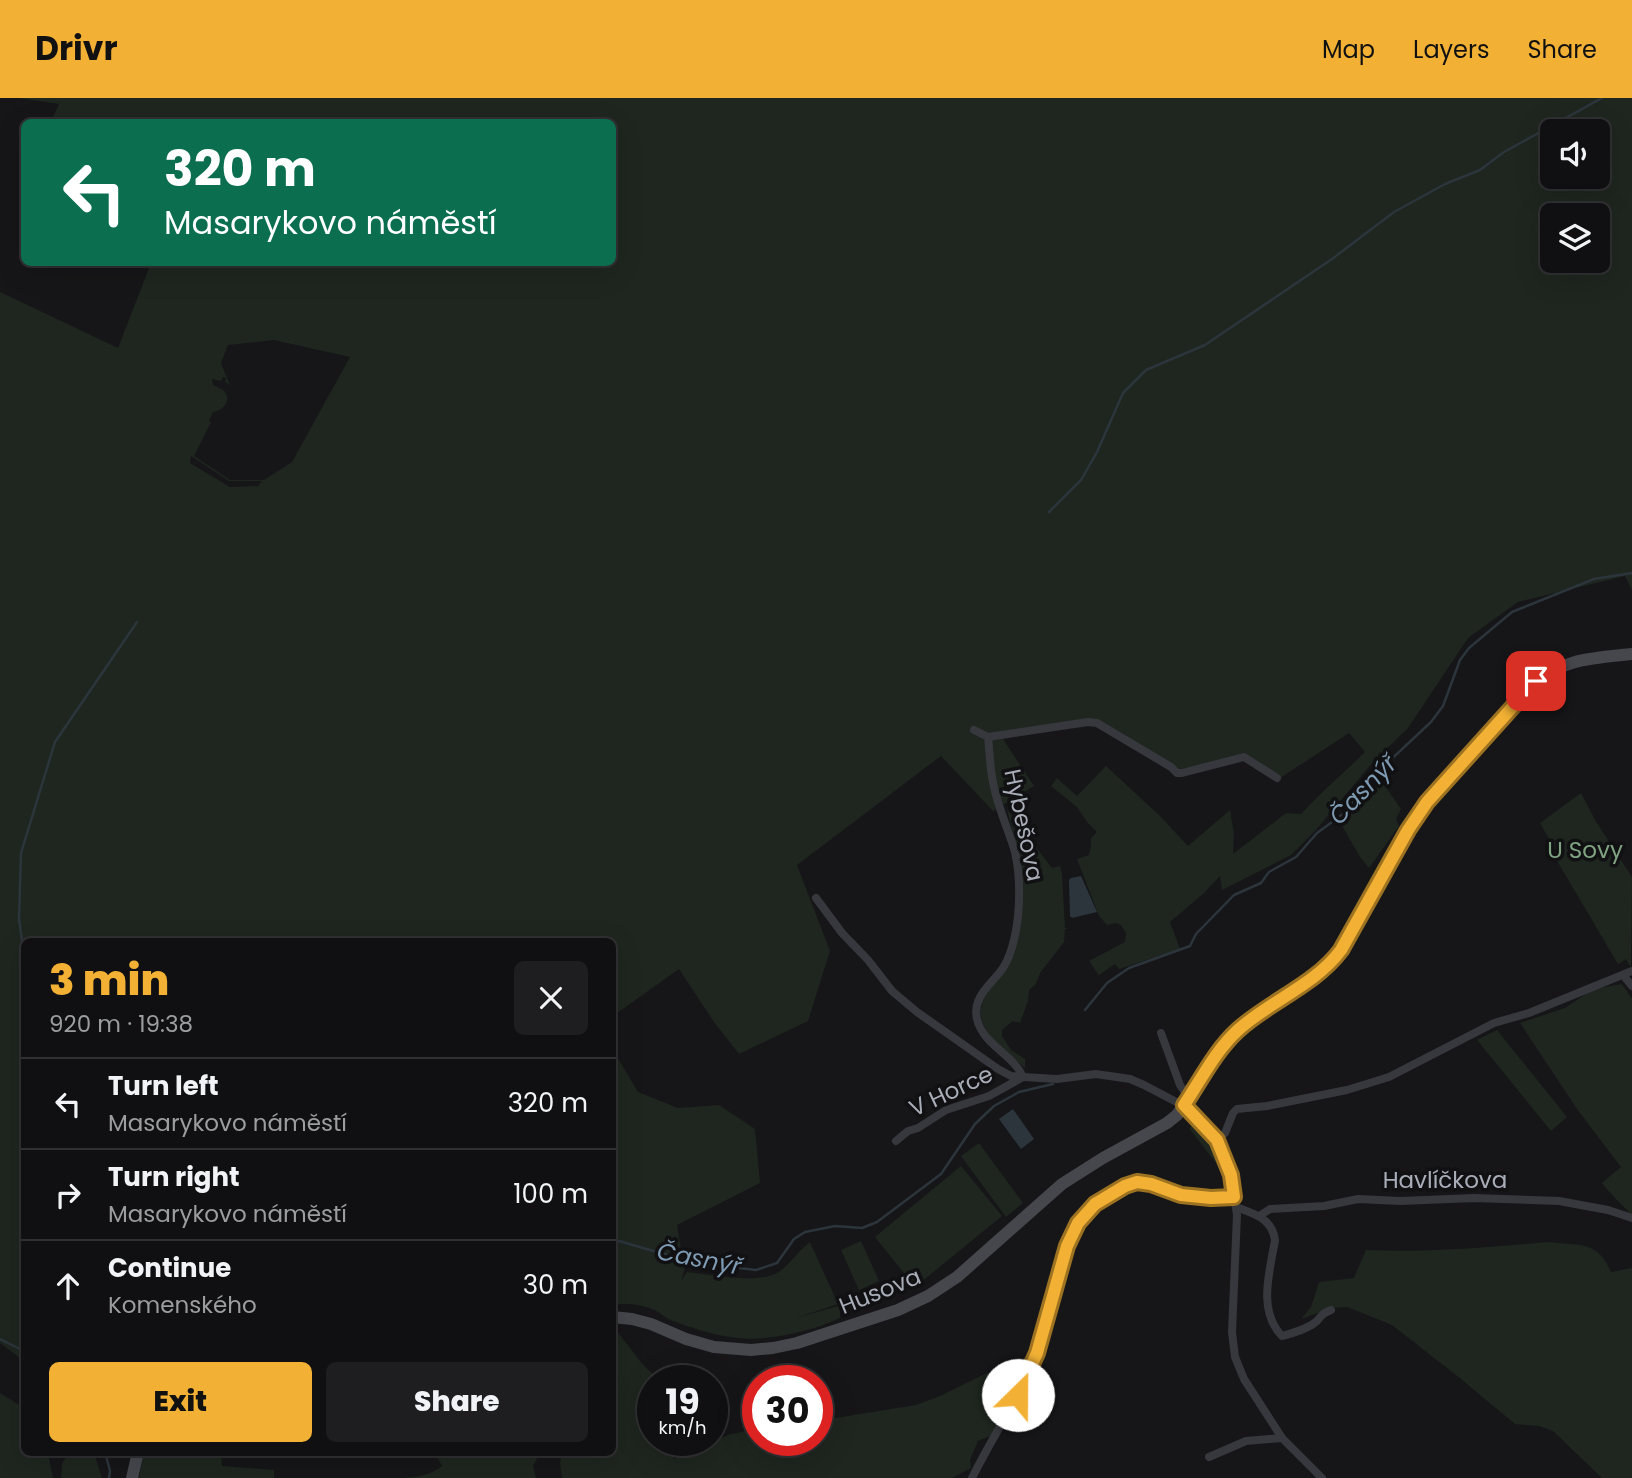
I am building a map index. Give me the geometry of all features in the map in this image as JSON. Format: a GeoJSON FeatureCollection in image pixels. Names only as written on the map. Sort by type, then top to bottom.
{"type":"FeatureCollection","features":[{"type":"Feature","properties":{"kind":"main road","name":"Husova"},"geometry":{"type":"LineString","coordinates":[[616,1317],[632,1318],[714,1347],[751,1350],[784,1346],[838,1330],[898,1310],[943,1287],[974,1263],[1062,1184],[1177,1115],[1222,1048],[1237,1031],[1324,970],[1335,959],[1408,830],[1427,802],[1531,685],[1566,663],[1632,654]]}},
{"type":"Feature","properties":{"kind":"main road"},"geometry":{"type":"LineString","coordinates":[[132,1478],[137,1456]]}},
{"type":"Feature","properties":{"kind":"street"},"geometry":{"type":"LineString","coordinates":[[974,730],[988,737],[1097,723],[1177,773],[1244,757],[1277,778]]}},
{"type":"Feature","properties":{"kind":"street","name":"Hybešova"},"geometry":{"type":"LineString","coordinates":[[988,737],[994,789],[1014,852],[1020,883],[1018,916],[1010,950],[1003,967],[981,995],[977,1013],[987,1039],[1018,1067],[1023,1077]]}},
{"type":"Feature","properties":{"kind":"street"},"geometry":{"type":"LineString","coordinates":[[816,898],[892,991],[986,1062],[1011,1076],[1057,1079],[1096,1074],[1113,1076],[1140,1083],[1186,1102]]}},
{"type":"Feature","properties":{"kind":"street"},"geometry":{"type":"LineString","coordinates":[[1217,1140],[1225,1133],[1237,1109],[1336,1093],[1388,1077],[1494,1023],[1529,1013],[1632,971]]}},
{"type":"Feature","properties":{"kind":"street"},"geometry":{"type":"LineString","coordinates":[[1623,975],[1632,986]]}},
{"type":"Feature","properties":{"kind":"street"},"geometry":{"type":"LineString","coordinates":[[1161,1033],[1186,1102],[1217,1140],[1231,1175],[1237,1215],[1232,1332],[1237,1365],[1282,1438],[1322,1478]]}},
{"type":"Feature","properties":{"kind":"street","name":"V Horce"},"geometry":{"type":"LineString","coordinates":[[895,1141],[946,1110],[989,1096],[1023,1077]]}},
{"type":"Feature","properties":{"kind":"street"},"geometry":{"type":"LineString","coordinates":[[972,1478],[1018,1395],[1037,1353],[1067,1246],[1085,1214],[1095,1204],[1137,1182],[1181,1195],[1234,1197]]}},
{"type":"Feature","properties":{"kind":"street","name":"Havlíčkova"},"geometry":{"type":"LineString","coordinates":[[1259,1216],[1269,1209],[1324,1206],[1358,1199],[1400,1201],[1474,1198],[1559,1201],[1608,1210],[1632,1218]]}},
{"type":"Feature","properties":{"kind":"street"},"geometry":{"type":"LineString","coordinates":[[1236,1207],[1259,1216],[1270,1224],[1274,1232],[1267,1293],[1270,1316],[1282,1336],[1316,1322],[1321,1315],[1331,1310]]}},
{"type":"Feature","properties":{"kind":"street"},"geometry":{"type":"LineString","coordinates":[[1209,1457],[1246,1441],[1282,1438]]}},
{"type":"Feature","properties":{"kind":"green space"},"geometry":{"type":"Polygon","coordinates":[[[19,98],[1632,98],[1632,590],[1625,576],[1518,602],[1468,638],[1408,728],[1374,761],[1316,830],[1291,855],[1222,890],[1220,876],[1170,922],[1180,949],[1119,969],[1115,964],[1099,975],[1102,980],[1089,961],[1125,942],[1126,933],[1121,925],[1107,925],[1099,916],[1077,859],[1089,855],[1091,838],[1097,832],[1077,807],[1051,786],[1057,778],[1077,796],[1106,766],[1188,846],[1230,810],[1234,834],[1233,854],[1286,813],[1301,814],[1365,752],[1349,733],[1280,778],[1246,754],[1180,770],[1095,719],[1001,736],[1034,786],[993,811],[941,756],[797,865],[830,951],[808,1021],[739,1054],[679,969],[616,1014],[616,938],[21,938],[21,1359],[0,1343],[0,292],[118,348],[150,266],[616,266],[616,119],[52,119],[59,104],[19,98]],[[274,340],[228,345],[221,363],[230,385],[223,377],[221,381],[212,379],[213,385],[227,394],[227,401],[223,407],[213,412],[209,421],[211,422],[194,456],[230,480],[264,480],[292,462],[350,357],[274,340]],[[191,456],[190,463],[230,487],[258,486],[262,481],[229,481],[191,456]]]}},
{"type":"Feature","properties":{"kind":"green space"},"geometry":{"type":"Polygon","coordinates":[[[1383,783],[1401,809],[1396,819],[1399,826],[1369,868],[1340,822],[1383,783]]]}},
{"type":"Feature","properties":{"kind":"green space","name":"U Sovy"},"geometry":{"type":"Polygon","coordinates":[[[1581,793],[1632,877],[1631,968],[1626,959],[1618,964],[1553,854],[1556,851],[1540,823],[1581,793]]]}},
{"type":"Feature","properties":{"kind":"green space"},"geometry":{"type":"Polygon","coordinates":[[[1007,809],[1052,868],[1060,866],[1065,928],[1068,929],[1065,929],[1064,942],[1040,973],[1036,984],[1029,990],[1020,1023],[1013,1021],[1002,1030],[1002,1036],[1011,1050],[1025,1059],[1025,1068],[994,1040],[983,1023],[981,1014],[984,998],[1014,943],[1021,921],[1022,878],[1007,809]]]}},
{"type":"Feature","properties":{"kind":"green space"},"geometry":{"type":"Polygon","coordinates":[[[1622,984],[1632,999],[1632,1216],[1602,1183],[1621,1167],[1577,1109],[1520,1023],[1565,1008],[1593,989],[1622,984]]]}},
{"type":"Feature","properties":{"kind":"green space"},"geometry":{"type":"Polygon","coordinates":[[[1497,1030],[1567,1117],[1551,1131],[1477,1040],[1497,1030]]]}},
{"type":"Feature","properties":{"kind":"green space"},"geometry":{"type":"Polygon","coordinates":[[[616,1055],[638,1092],[678,1108],[719,1105],[755,1129],[760,1183],[677,1225],[681,1249],[668,1254],[687,1261],[681,1281],[687,1272],[733,1278],[768,1276],[781,1270],[810,1242],[838,1304],[796,1318],[838,1306],[840,1318],[815,1328],[757,1339],[723,1336],[670,1320],[644,1306],[616,1305],[616,1055]]]}},
{"type":"Feature","properties":{"kind":"green space"},"geometry":{"type":"Polygon","coordinates":[[[1192,1126],[1212,1143],[1224,1164],[1219,1167],[1189,1128],[1192,1126]]]}},
{"type":"Feature","properties":{"kind":"green space"},"geometry":{"type":"Polygon","coordinates":[[[979,1143],[1023,1203],[1006,1217],[961,1156],[979,1143]]]}},
{"type":"Feature","properties":{"kind":"green space"},"geometry":{"type":"Polygon","coordinates":[[[961,1166],[1002,1216],[915,1287],[875,1237],[961,1166]]]}},
{"type":"Feature","properties":{"kind":"green space"},"geometry":{"type":"Polygon","coordinates":[[[861,1241],[879,1281],[859,1290],[841,1250],[861,1241]]]}},
{"type":"Feature","properties":{"kind":"green space"},"geometry":{"type":"Polygon","coordinates":[[[1550,1242],[1586,1246],[1600,1254],[1611,1272],[1632,1268],[1632,1478],[1602,1478],[1553,1431],[1539,1426],[1515,1424],[1392,1325],[1347,1307],[1332,1308],[1301,1319],[1311,1307],[1319,1282],[1354,1278],[1366,1250],[1481,1248],[1550,1242]]]}},
{"type":"Feature","properties":{"kind":"green space"},"geometry":{"type":"Polygon","coordinates":[[[616,1330],[643,1365],[637,1365],[637,1456],[673,1456],[674,1459],[681,1456],[728,1456],[728,1435],[742,1432],[742,1456],[833,1456],[833,1418],[916,1405],[1031,1355],[1020,1383],[992,1435],[978,1441],[970,1460],[971,1468],[952,1478],[562,1478],[561,1456],[616,1456],[616,1330]]]}},
{"type":"Feature","properties":{"kind":"green space"},"geometry":{"type":"Polygon","coordinates":[[[0,1393],[21,1406],[21,1456],[49,1456],[53,1478],[0,1478],[0,1393]]]}},
{"type":"Feature","properties":{"kind":"green space"},"geometry":{"type":"Polygon","coordinates":[[[95,1456],[102,1478],[61,1478],[62,1464],[66,1457],[95,1456]]]}},
{"type":"Feature","properties":{"kind":"green space"},"geometry":{"type":"Polygon","coordinates":[[[221,1456],[222,1466],[274,1470],[274,1478],[139,1478],[143,1457],[221,1456]]]}},
{"type":"Feature","properties":{"kind":"green space"},"geometry":{"type":"Polygon","coordinates":[[[437,1456],[538,1456],[533,1466],[536,1478],[404,1478],[424,1475],[442,1466],[437,1456]]]}},
{"type":"Feature","properties":{"kind":"shaded area"},"geometry":{"type":"Polygon","coordinates":[[[1081,876],[1097,912],[1072,918],[1069,880],[1081,876]]]}},
{"type":"Feature","properties":{"kind":"shaded area"},"geometry":{"type":"Polygon","coordinates":[[[1013,1109],[1034,1139],[1021,1149],[999,1119],[1013,1109]]]}},
{"type":"Feature","properties":{"kind":"waterway"},"geometry":{"type":"LineString","coordinates":[[1049,512],[1081,480],[1097,452],[1123,393],[1146,370],[1205,345],[1332,259],[1394,212],[1445,184],[1480,170],[1504,152],[1602,98]]}},
{"type":"Feature","properties":{"kind":"waterway","name":"Časnýř"},"geometry":{"type":"LineString","coordinates":[[1085,1010],[1107,983],[1129,968],[1190,946],[1196,934],[1234,895],[1261,883],[1269,872],[1296,857],[1317,833],[1343,814],[1368,781],[1431,722],[1443,706],[1460,660],[1469,648],[1512,612],[1594,579],[1632,573]]}},
{"type":"Feature","properties":{"kind":"waterway"},"geometry":{"type":"LineString","coordinates":[[22,938],[19,919],[21,853],[55,742],[137,622]]}},
{"type":"Feature","properties":{"kind":"waterway","name":"Časnýř"},"geometry":{"type":"LineString","coordinates":[[616,1240],[695,1263],[756,1270],[777,1263],[794,1239],[805,1232],[835,1226],[862,1228],[877,1222],[941,1174],[975,1124],[994,1106],[1019,1092],[1053,1084]]}},
{"type":"Feature","properties":{"kind":"waterway","name":"Časnýř"},"geometry":{"type":"LineString","coordinates":[[0,1339],[21,1350]]}},
{"type":"Feature","properties":{"kind":"waterway"},"geometry":{"type":"LineString","coordinates":[[106,1456],[109,1478]]}},
{"type":"Feature","properties":{"kind":"route"},"geometry":{"type":"LineString","coordinates":[[1018,1395],[1037,1353],[1067,1246],[1078,1223],[1095,1204],[1137,1182],[1181,1195],[1234,1197],[1231,1175],[1217,1140],[1184,1105],[1222,1048],[1237,1031],[1324,970],[1335,959],[1408,830],[1427,802],[1536,681]]}}]}
